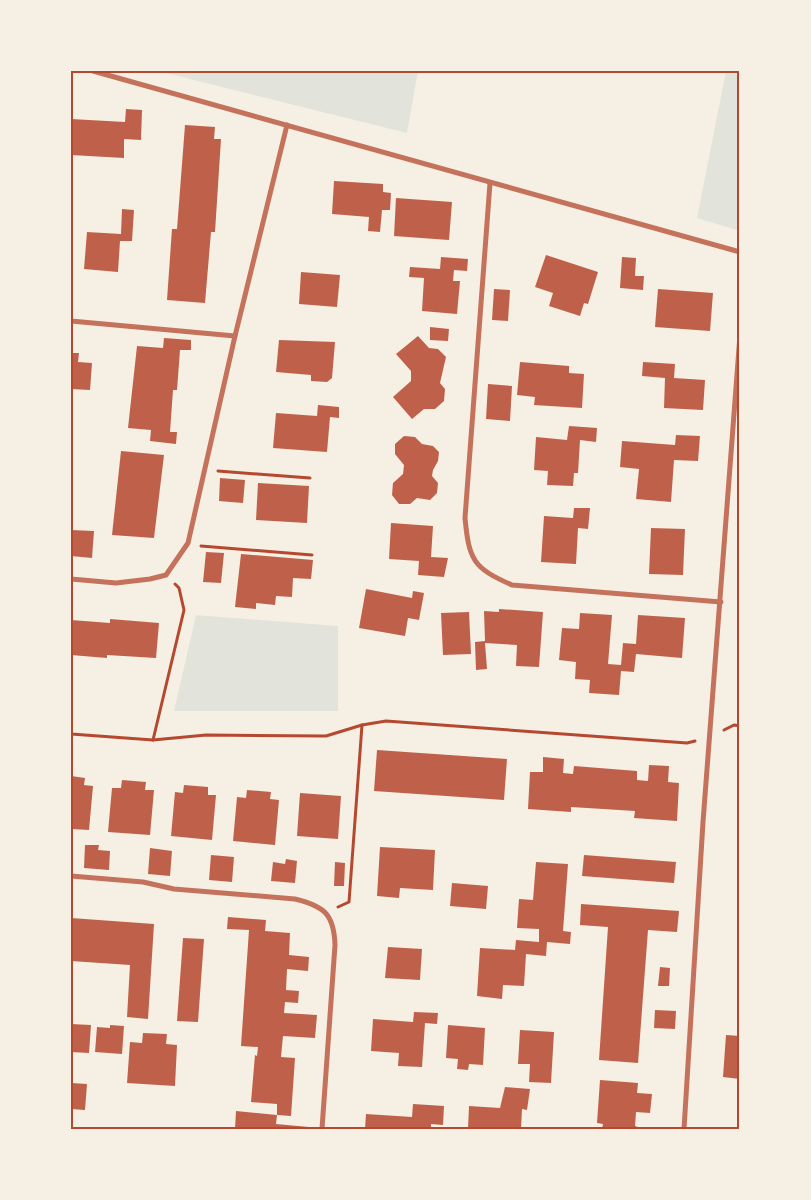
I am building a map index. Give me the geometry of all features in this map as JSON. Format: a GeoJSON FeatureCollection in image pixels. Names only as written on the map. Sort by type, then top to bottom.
{"type":"FeatureCollection","features":[{"type":"Feature","properties":{"kind":"street"},"geometry":{"type":"LineString","coordinates":[[94,71],[740,252]]}},
{"type":"Feature","properties":{"kind":"street"},"geometry":{"type":"LineString","coordinates":[[71,579],[116,583],[166,575],[188,543],[235,336],[287,125]]}},
{"type":"Feature","properties":{"kind":"street"},"geometry":{"type":"LineString","coordinates":[[490,183],[465,518],[468,549],[485,573],[512,585],[721,602]]}},
{"type":"Feature","properties":{"kind":"street"},"geometry":{"type":"LineString","coordinates":[[71,321],[235,336]]}},
{"type":"Feature","properties":{"kind":"street"},"geometry":{"type":"LineString","coordinates":[[684,1129],[740,335]]}},
{"type":"Feature","properties":{"kind":"street"},"geometry":{"type":"LineString","coordinates":[[71,876],[143,882],[174,889],[295,899],[314,904],[326,913],[334,926],[335,945],[322,1129]]}},
{"type":"Feature","properties":{"kind":"path"},"geometry":{"type":"LineString","coordinates":[[205,470],[310,478]]}},
{"type":"Feature","properties":{"kind":"path"},"geometry":{"type":"LineString","coordinates":[[188,543],[208,547],[312,555]]}},
{"type":"Feature","properties":{"kind":"path"},"geometry":{"type":"LineString","coordinates":[[153,740],[184,610],[180,588],[166,575]]}},
{"type":"Feature","properties":{"kind":"path"},"geometry":{"type":"LineString","coordinates":[[71,734],[153,740],[206,735],[326,736],[362,725],[386,721],[687,743],[711,737]]}},
{"type":"Feature","properties":{"kind":"path"},"geometry":{"type":"LineString","coordinates":[[326,913],[349,902],[362,725]]}},
{"type":"Feature","properties":{"kind":"shaded area"},"geometry":{"type":"Polygon","coordinates":[[[158,71],[418,71],[407,133],[158,71]]]}},
{"type":"Feature","properties":{"kind":"shaded area"},"geometry":{"type":"Polygon","coordinates":[[[726,71],[740,71],[740,231],[697,218],[726,71]]]}},
{"type":"Feature","properties":{"kind":"shaded area"},"geometry":{"type":"Polygon","coordinates":[[[196,615],[338,626],[338,711],[174,711],[196,615]]]}},
{"type":"Feature","properties":{"kind":"building"},"geometry":{"type":"Polygon","coordinates":[[[126,109],[142,110],[141,140],[124,139],[124,158],[71,155],[71,119],[125,122],[126,109]]]}},
{"type":"Feature","properties":{"kind":"building"},"geometry":{"type":"Polygon","coordinates":[[[185,125],[215,127],[214,139],[221,139],[215,232],[211,232],[205,303],[167,300],[172,229],[177,229],[185,125]]]}},
{"type":"Feature","properties":{"kind":"building"},"geometry":{"type":"Polygon","coordinates":[[[334,181],[383,184],[383,192],[391,193],[390,210],[382,210],[380,232],[368,231],[369,217],[332,214],[334,181]]]}},
{"type":"Feature","properties":{"kind":"building"},"geometry":{"type":"Polygon","coordinates":[[[396,198],[452,202],[449,240],[394,236],[396,198]]]}},
{"type":"Feature","properties":{"kind":"building"},"geometry":{"type":"Polygon","coordinates":[[[122,209],[134,210],[132,241],[120,241],[118,272],[84,269],[87,232],[121,234],[122,209]]]}},
{"type":"Feature","properties":{"kind":"building"},"geometry":{"type":"Polygon","coordinates":[[[546,255],[598,272],[588,304],[584,303],[580,316],[549,306],[553,293],[535,287],[546,255]]]}},
{"type":"Feature","properties":{"kind":"building"},"geometry":{"type":"Polygon","coordinates":[[[441,257],[468,259],[467,271],[454,270],[453,281],[460,281],[457,314],[422,311],[424,278],[409,277],[410,267],[440,269],[441,257]]]}},
{"type":"Feature","properties":{"kind":"building"},"geometry":{"type":"Polygon","coordinates":[[[622,257],[636,258],[635,276],[644,276],[643,290],[620,288],[622,257]]]}},
{"type":"Feature","properties":{"kind":"building"},"geometry":{"type":"Polygon","coordinates":[[[301,272],[340,275],[337,307],[299,304],[301,272]]]}},
{"type":"Feature","properties":{"kind":"building"},"geometry":{"type":"Polygon","coordinates":[[[494,289],[510,290],[508,321],[492,320],[494,289]]]}},
{"type":"Feature","properties":{"kind":"building"},"geometry":{"type":"Polygon","coordinates":[[[658,289],[713,293],[710,331],[655,327],[658,289]]]}},
{"type":"Feature","properties":{"kind":"building"},"geometry":{"type":"Polygon","coordinates":[[[430,327],[449,329],[448,341],[430,340],[430,327]]]}},
{"type":"Feature","properties":{"kind":"building"},"geometry":{"type":"Polygon","coordinates":[[[418,336],[429,348],[438,349],[446,357],[440,383],[445,389],[444,401],[435,409],[424,409],[412,419],[393,397],[411,381],[411,371],[396,354],[418,336]]]}},
{"type":"Feature","properties":{"kind":"building"},"geometry":{"type":"Polygon","coordinates":[[[164,338],[191,340],[191,350],[180,350],[177,390],[173,390],[170,432],[177,432],[176,444],[150,441],[151,430],[128,428],[137,346],[163,348],[164,338]]]}},
{"type":"Feature","properties":{"kind":"building"},"geometry":{"type":"Polygon","coordinates":[[[279,340],[335,342],[332,378],[327,382],[311,381],[311,375],[276,372],[279,340]]]}},
{"type":"Feature","properties":{"kind":"building"},"geometry":{"type":"Polygon","coordinates":[[[71,353],[79,353],[78,362],[92,363],[90,390],[71,389],[71,353]]]}},
{"type":"Feature","properties":{"kind":"building"},"geometry":{"type":"Polygon","coordinates":[[[520,362],[569,366],[569,373],[584,374],[582,408],[534,405],[535,397],[517,395],[520,362]]]}},
{"type":"Feature","properties":{"kind":"building"},"geometry":{"type":"Polygon","coordinates":[[[643,362],[675,364],[674,378],[705,380],[703,410],[664,408],[665,378],[642,376],[643,362]]]}},
{"type":"Feature","properties":{"kind":"building"},"geometry":{"type":"Polygon","coordinates":[[[488,384],[512,386],[510,421],[486,419],[488,384]]]}},
{"type":"Feature","properties":{"kind":"building"},"geometry":{"type":"Polygon","coordinates":[[[318,405],[339,407],[339,418],[330,417],[327,452],[273,448],[276,413],[317,416],[318,405]]]}},
{"type":"Feature","properties":{"kind":"building"},"geometry":{"type":"Polygon","coordinates":[[[569,426],[597,428],[596,442],[580,440],[578,473],[574,473],[573,486],[547,485],[548,471],[534,470],[536,437],[567,440],[569,426]]]}},
{"type":"Feature","properties":{"kind":"building"},"geometry":{"type":"Polygon","coordinates":[[[676,435],[700,436],[698,461],[674,460],[671,502],[636,499],[639,469],[620,467],[622,441],[675,445],[676,435]]]}},
{"type":"Feature","properties":{"kind":"building"},"geometry":{"type":"Polygon","coordinates":[[[404,436],[415,437],[422,444],[433,446],[439,452],[438,461],[432,476],[438,483],[437,493],[430,500],[417,498],[410,504],[399,504],[392,495],[393,483],[403,474],[404,465],[395,454],[395,444],[404,436]]]}},
{"type":"Feature","properties":{"kind":"building"},"geometry":{"type":"Polygon","coordinates":[[[121,451],[164,455],[154,538],[112,535],[121,451]]]}},
{"type":"Feature","properties":{"kind":"building"},"geometry":{"type":"Polygon","coordinates":[[[220,478],[245,480],[243,503],[219,501],[220,478]]]}},
{"type":"Feature","properties":{"kind":"building"},"geometry":{"type":"Polygon","coordinates":[[[258,483],[309,486],[307,523],[256,520],[258,483]]]}},
{"type":"Feature","properties":{"kind":"building"},"geometry":{"type":"Polygon","coordinates":[[[574,508],[590,508],[588,529],[578,528],[576,564],[541,562],[544,516],[573,518],[574,508]]]}},
{"type":"Feature","properties":{"kind":"building"},"geometry":{"type":"Polygon","coordinates":[[[391,523],[433,526],[431,557],[448,558],[444,577],[418,575],[419,561],[389,559],[391,523]]]}},
{"type":"Feature","properties":{"kind":"building"},"geometry":{"type":"Polygon","coordinates":[[[651,528],[685,529],[683,575],[649,574],[651,528]]]}},
{"type":"Feature","properties":{"kind":"building"},"geometry":{"type":"Polygon","coordinates":[[[71,530],[94,531],[92,558],[71,556],[71,530]]]}},
{"type":"Feature","properties":{"kind":"building"},"geometry":{"type":"Polygon","coordinates":[[[206,552],[224,553],[221,583],[203,582],[206,552]]]}},
{"type":"Feature","properties":{"kind":"building"},"geometry":{"type":"Polygon","coordinates":[[[241,554],[313,560],[311,579],[293,578],[292,597],[276,596],[275,605],[256,603],[256,609],[235,607],[241,554]]]}},
{"type":"Feature","properties":{"kind":"building"},"geometry":{"type":"Polygon","coordinates":[[[366,589],[412,598],[413,591],[424,593],[419,620],[408,618],[405,636],[359,628],[366,589]]]}},
{"type":"Feature","properties":{"kind":"building"},"geometry":{"type":"Polygon","coordinates":[[[499,609],[543,612],[539,667],[516,666],[517,645],[485,643],[487,669],[476,670],[475,642],[485,641],[484,611],[499,612],[499,609]]]}},
{"type":"Feature","properties":{"kind":"building"},"geometry":{"type":"Polygon","coordinates":[[[469,612],[471,654],[443,655],[441,613],[469,612]]]}},
{"type":"Feature","properties":{"kind":"building"},"geometry":{"type":"Polygon","coordinates":[[[580,613],[612,615],[608,664],[621,665],[623,643],[636,644],[638,615],[685,618],[682,658],[636,654],[634,672],[621,671],[619,695],[589,693],[590,680],[575,679],[576,662],[559,660],[562,628],[579,629],[580,613]]]}},
{"type":"Feature","properties":{"kind":"building"},"geometry":{"type":"Polygon","coordinates":[[[110,619],[159,623],[156,658],[107,655],[107,658],[71,655],[71,620],[110,623],[110,619]]]}},
{"type":"Feature","properties":{"kind":"building"},"geometry":{"type":"Polygon","coordinates":[[[377,750],[507,759],[504,800],[374,791],[377,750]]]}},
{"type":"Feature","properties":{"kind":"building"},"geometry":{"type":"Polygon","coordinates":[[[543,757],[564,759],[563,773],[573,774],[574,766],[637,771],[637,780],[648,781],[649,765],[669,766],[668,782],[679,783],[677,821],[634,818],[635,811],[571,807],[571,812],[528,809],[530,772],[543,772],[543,757]]]}},
{"type":"Feature","properties":{"kind":"building"},"geometry":{"type":"Polygon","coordinates":[[[71,776],[85,778],[84,785],[93,786],[89,830],[71,829],[71,776]]]}},
{"type":"Feature","properties":{"kind":"building"},"geometry":{"type":"Polygon","coordinates":[[[122,780],[146,782],[145,790],[154,790],[150,835],[108,832],[112,788],[121,788],[122,780]]]}},
{"type":"Feature","properties":{"kind":"building"},"geometry":{"type":"Polygon","coordinates":[[[184,785],[208,787],[208,795],[216,795],[212,840],[171,836],[175,792],[183,793],[184,785]]]}},
{"type":"Feature","properties":{"kind":"building"},"geometry":{"type":"Polygon","coordinates":[[[247,790],[271,792],[270,799],[279,800],[275,845],[233,841],[237,797],[246,798],[247,790]]]}},
{"type":"Feature","properties":{"kind":"building"},"geometry":{"type":"Polygon","coordinates":[[[300,793],[341,796],[338,839],[297,836],[300,793]]]}},
{"type":"Feature","properties":{"kind":"building"},"geometry":{"type":"Polygon","coordinates":[[[85,845],[99,845],[98,850],[110,851],[109,870],[84,868],[85,845]]]}},
{"type":"Feature","properties":{"kind":"building"},"geometry":{"type":"Polygon","coordinates":[[[380,847],[435,850],[433,890],[400,888],[399,898],[377,896],[380,847]]]}},
{"type":"Feature","properties":{"kind":"building"},"geometry":{"type":"Polygon","coordinates":[[[150,848],[172,851],[170,876],[148,874],[150,848]]]}},
{"type":"Feature","properties":{"kind":"building"},"geometry":{"type":"Polygon","coordinates":[[[211,855],[234,857],[232,882],[209,880],[211,855]]]}},
{"type":"Feature","properties":{"kind":"building"},"geometry":{"type":"Polygon","coordinates":[[[584,855],[676,862],[674,883],[582,876],[584,855]]]}},
{"type":"Feature","properties":{"kind":"building"},"geometry":{"type":"Polygon","coordinates":[[[286,859],[297,861],[295,883],[271,881],[273,862],[285,864],[286,859]]]}},
{"type":"Feature","properties":{"kind":"building"},"geometry":{"type":"Polygon","coordinates":[[[335,862],[345,863],[344,886],[334,886],[335,862]]]}},
{"type":"Feature","properties":{"kind":"building"},"geometry":{"type":"Polygon","coordinates":[[[536,862],[568,864],[563,931],[571,932],[570,944],[547,942],[546,956],[526,954],[524,986],[503,985],[502,999],[477,996],[480,948],[515,950],[516,940],[539,942],[539,929],[517,928],[519,899],[533,900],[536,862]]]}},
{"type":"Feature","properties":{"kind":"building"},"geometry":{"type":"Polygon","coordinates":[[[452,883],[488,886],[486,909],[450,906],[452,883]]]}},
{"type":"Feature","properties":{"kind":"building"},"geometry":{"type":"Polygon","coordinates":[[[581,904],[679,911],[677,932],[648,930],[638,1063],[599,1060],[608,927],[580,925],[581,904]]]}},
{"type":"Feature","properties":{"kind":"building"},"geometry":{"type":"Polygon","coordinates":[[[228,917],[266,920],[265,931],[290,933],[289,955],[309,957],[308,971],[287,969],[286,990],[299,991],[298,1003],[285,1002],[284,1013],[317,1015],[315,1038],[283,1036],[281,1057],[295,1058],[291,1116],[277,1115],[277,1104],[251,1102],[255,1055],[257,1056],[258,1047],[241,1046],[249,930],[227,929],[228,917]]]}},
{"type":"Feature","properties":{"kind":"building"},"geometry":{"type":"Polygon","coordinates":[[[71,918],[154,924],[148,1019],[127,1017],[130,965],[71,961],[71,918]]]}},
{"type":"Feature","properties":{"kind":"building"},"geometry":{"type":"Polygon","coordinates":[[[183,938],[204,939],[198,1022],[177,1021],[183,938]]]}},
{"type":"Feature","properties":{"kind":"building"},"geometry":{"type":"Polygon","coordinates":[[[388,947],[422,949],[420,980],[385,978],[388,947]]]}},
{"type":"Feature","properties":{"kind":"building"},"geometry":{"type":"Polygon","coordinates":[[[660,967],[670,968],[669,986],[658,986],[660,967]]]}},
{"type":"Feature","properties":{"kind":"building"},"geometry":{"type":"Polygon","coordinates":[[[655,1010],[676,1011],[675,1029],[654,1028],[655,1010]]]}},
{"type":"Feature","properties":{"kind":"building"},"geometry":{"type":"Polygon","coordinates":[[[414,1012],[438,1013],[437,1024],[425,1023],[422,1067],[398,1066],[399,1053],[371,1051],[373,1019],[413,1022],[414,1012]]]}},
{"type":"Feature","properties":{"kind":"building"},"geometry":{"type":"Polygon","coordinates":[[[71,1024],[91,1025],[89,1053],[71,1052],[71,1024]]]}},
{"type":"Feature","properties":{"kind":"building"},"geometry":{"type":"Polygon","coordinates":[[[110,1025],[124,1026],[122,1054],[95,1052],[97,1027],[110,1028],[110,1025]]]}},
{"type":"Feature","properties":{"kind":"building"},"geometry":{"type":"Polygon","coordinates":[[[448,1025],[485,1028],[483,1065],[469,1064],[468,1070],[457,1069],[458,1059],[446,1058],[448,1025]]]}},
{"type":"Feature","properties":{"kind":"building"},"geometry":{"type":"Polygon","coordinates":[[[520,1030],[554,1032],[551,1083],[529,1082],[530,1064],[518,1064],[520,1030]]]}},
{"type":"Feature","properties":{"kind":"building"},"geometry":{"type":"Polygon","coordinates":[[[143,1033],[167,1034],[166,1044],[177,1045],[175,1086],[127,1083],[130,1042],[142,1043],[143,1033]]]}},
{"type":"Feature","properties":{"kind":"building"},"geometry":{"type":"Polygon","coordinates":[[[726,1035],[740,1036],[740,1079],[723,1077],[726,1035]]]}},
{"type":"Feature","properties":{"kind":"building"},"geometry":{"type":"Polygon","coordinates":[[[600,1080],[638,1083],[637,1093],[652,1094],[650,1113],[636,1112],[635,1126],[643,1129],[602,1129],[603,1124],[597,1123],[600,1080]]]}},
{"type":"Feature","properties":{"kind":"building"},"geometry":{"type":"Polygon","coordinates":[[[71,1083],[87,1084],[85,1110],[71,1109],[71,1083]]]}},
{"type":"Feature","properties":{"kind":"building"},"geometry":{"type":"Polygon","coordinates":[[[505,1087],[530,1089],[527,1110],[522,1109],[521,1129],[468,1129],[469,1106],[500,1108],[505,1087]]]}},
{"type":"Feature","properties":{"kind":"building"},"geometry":{"type":"Polygon","coordinates":[[[413,1104],[444,1106],[443,1125],[431,1124],[431,1129],[365,1129],[366,1114],[412,1117],[413,1104]]]}},
{"type":"Feature","properties":{"kind":"building"},"geometry":{"type":"Polygon","coordinates":[[[236,1111],[277,1115],[276,1124],[309,1127],[309,1129],[235,1129],[236,1111]]]}}]}
